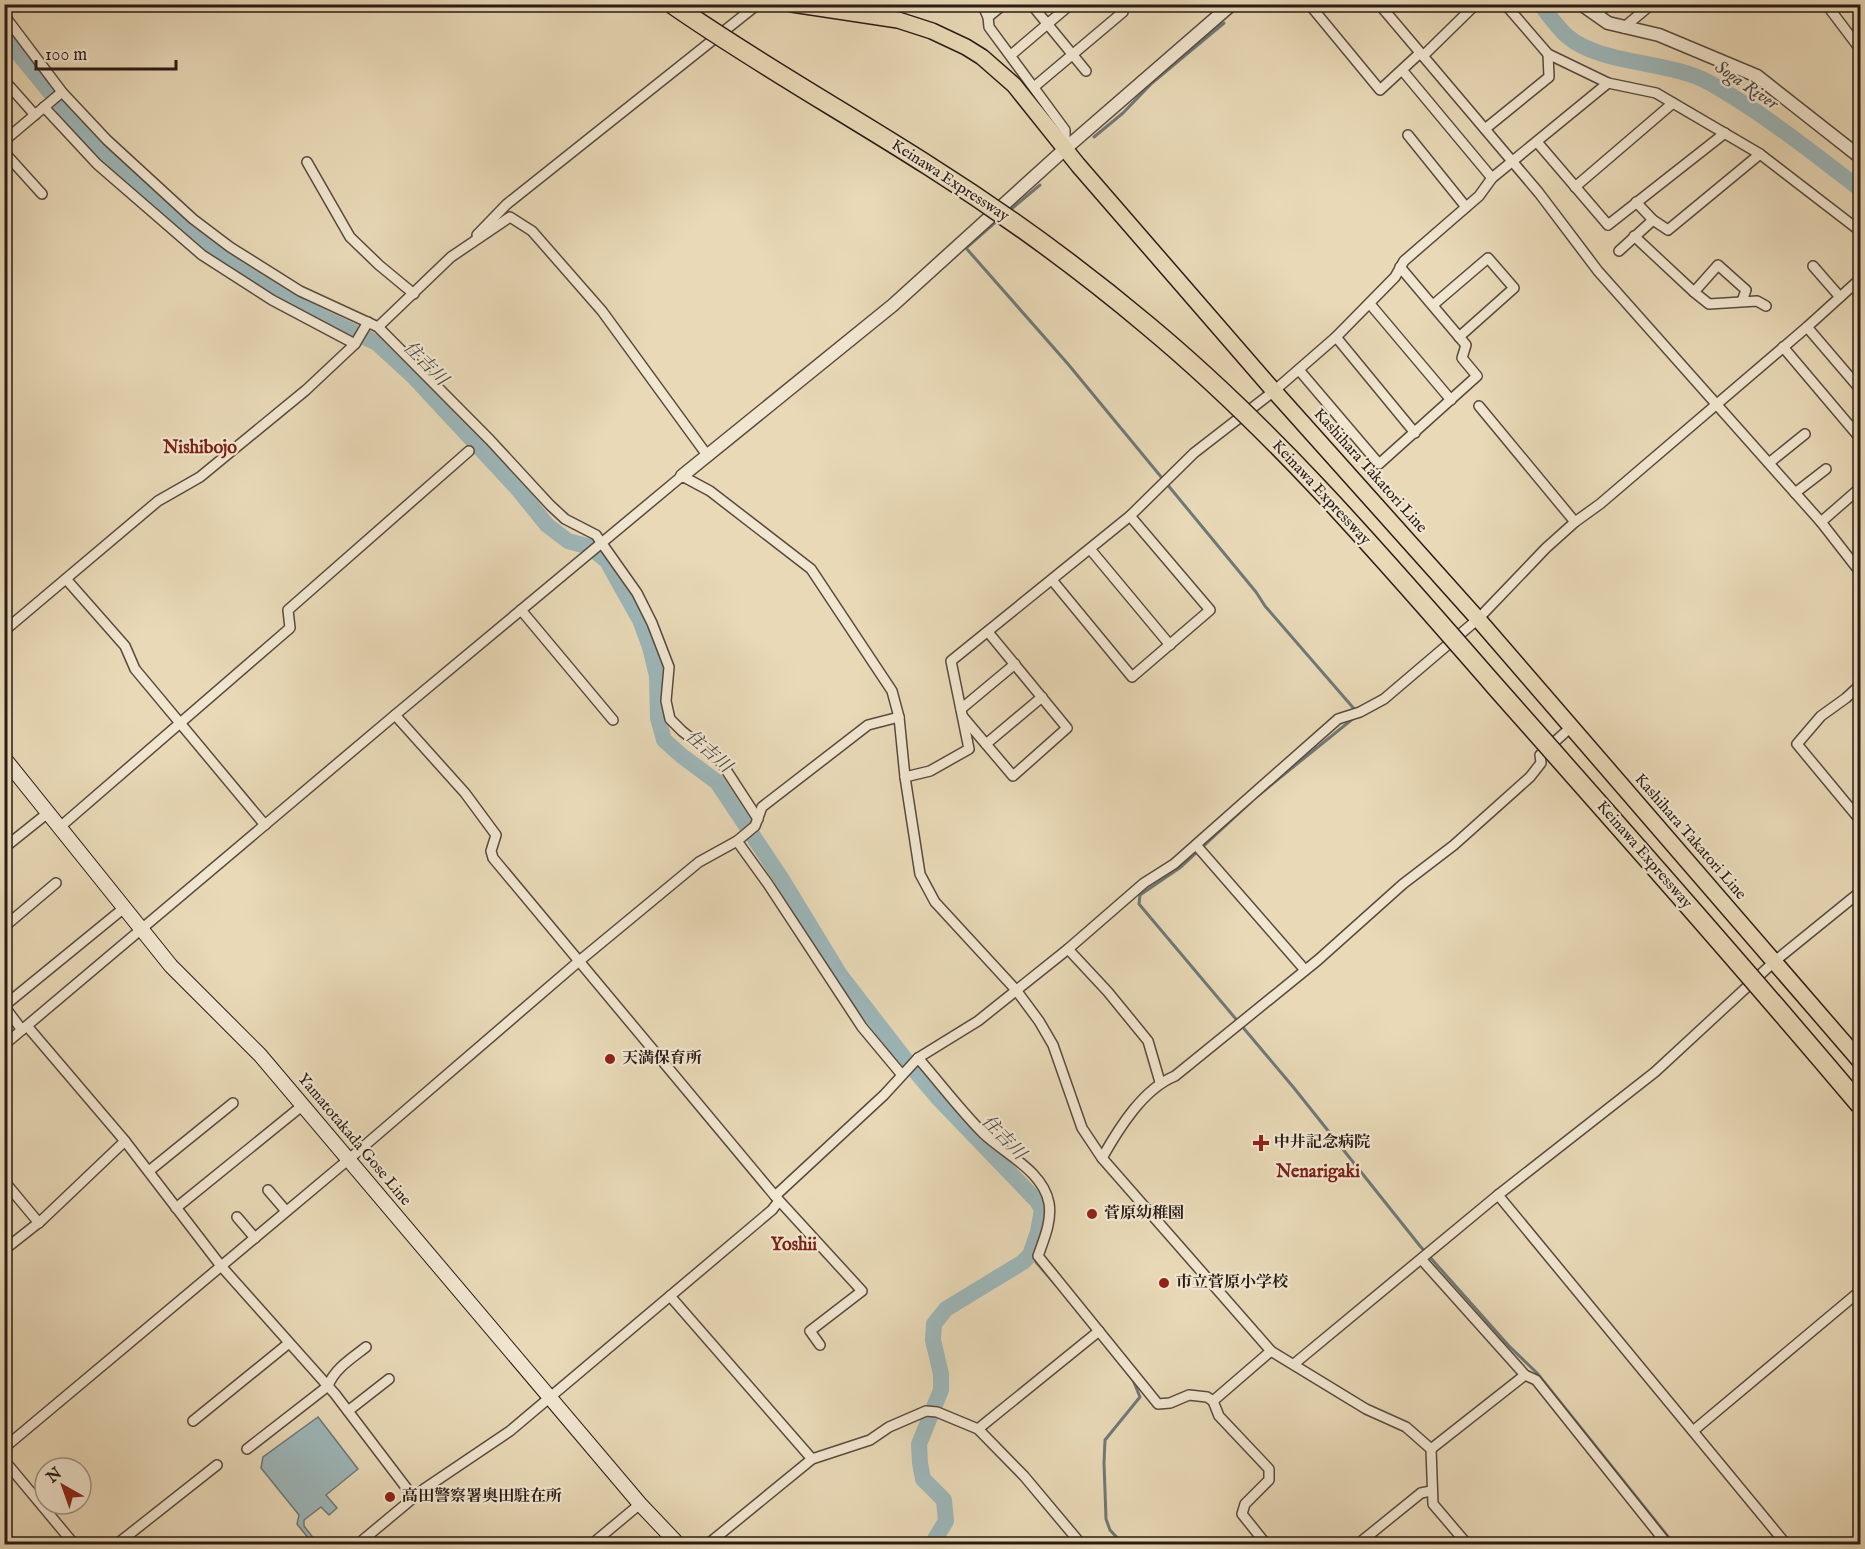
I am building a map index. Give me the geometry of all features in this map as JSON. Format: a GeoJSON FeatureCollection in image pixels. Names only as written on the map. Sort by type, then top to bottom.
{"type":"FeatureCollection","features":[{"type":"Feature","properties":{"kind":"highway","name":"Keinawa Expressway"},"geometry":{"type":"LineString","coordinates":[[672,4],[731,45],[926,164],[996,210],[1096,283],[1200,371],[1251,418],[1356,528],[1760,987],[1860,1105]]}},
{"type":"Feature","properties":{"kind":"main road","name":"Kashihara Takatori Line"},"geometry":{"type":"LineString","coordinates":[[792,4],[898,20],[932,30],[966,47],[998,70],[1274,391],[1478,619],[1860,1061]]}},
{"type":"Feature","properties":{"kind":"main road","name":"Yamatotakada Gose Line"},"geometry":{"type":"LineString","coordinates":[[4,758],[142,931],[186,982],[260,1055],[640,1504],[678,1545]]}},
{"type":"Feature","properties":{"kind":"street"},"geometry":{"type":"LineString","coordinates":[[464,248],[507,204],[758,4]]}},
{"type":"Feature","properties":{"kind":"street"},"geometry":{"type":"LineString","coordinates":[[982,4],[990,27],[1065,130],[1065,148]]}},
{"type":"Feature","properties":{"kind":"street"},"geometry":{"type":"LineString","coordinates":[[988,17],[1004,4]]}},
{"type":"Feature","properties":{"kind":"street"},"geometry":{"type":"LineString","coordinates":[[1030,4],[1086,71]]}},
{"type":"Feature","properties":{"kind":"street"},"geometry":{"type":"LineString","coordinates":[[1011,55],[1071,4]]}},
{"type":"Feature","properties":{"kind":"street"},"geometry":{"type":"LineString","coordinates":[[4,1045],[707,455],[893,305],[1065,148],[1232,4]]}},
{"type":"Feature","properties":{"kind":"street"},"geometry":{"type":"LineString","coordinates":[[1309,4],[1380,90],[1422,55],[1476,4]]}},
{"type":"Feature","properties":{"kind":"street"},"geometry":{"type":"LineString","coordinates":[[1379,4],[1539,193],[1598,271],[1821,522],[1860,572]]}},
{"type":"Feature","properties":{"kind":"street"},"geometry":{"type":"LineString","coordinates":[[1505,4],[1548,54],[1608,83],[1656,93],[1760,154],[1860,231]]}},
{"type":"Feature","properties":{"kind":"street"},"geometry":{"type":"LineString","coordinates":[[1581,4],[1594,15],[1623,28],[1659,35],[1757,76],[1860,157]]}},
{"type":"Feature","properties":{"kind":"street"},"geometry":{"type":"LineString","coordinates":[[1594,15],[1609,4]]}},
{"type":"Feature","properties":{"kind":"street"},"geometry":{"type":"LineString","coordinates":[[1623,28],[1652,4]]}},
{"type":"Feature","properties":{"kind":"street"},"geometry":{"type":"LineString","coordinates":[[1826,4],[1860,49]]}},
{"type":"Feature","properties":{"kind":"street"},"geometry":{"type":"LineString","coordinates":[[1034,87],[1123,12]]}},
{"type":"Feature","properties":{"kind":"street"},"geometry":{"type":"LineString","coordinates":[[4,15],[62,92],[131,163],[193,219],[300,291],[378,327],[490,440],[550,505],[565,519],[596,535],[637,593],[656,634],[669,667],[666,701],[670,719],[721,762],[758,819]]}},
{"type":"Feature","properties":{"kind":"street"},"geometry":{"type":"LineString","coordinates":[[1485,129],[1549,76],[1548,54]]}},
{"type":"Feature","properties":{"kind":"street"},"geometry":{"type":"LineString","coordinates":[[1402,70],[1492,178]]}},
{"type":"Feature","properties":{"kind":"street"},"geometry":{"type":"LineString","coordinates":[[4,80],[34,115]]}},
{"type":"Feature","properties":{"kind":"street"},"geometry":{"type":"LineString","coordinates":[[905,777],[930,771],[969,749],[951,661],[1130,516],[1164,480],[1194,453],[1299,370],[1370,304],[1395,277],[1404,261],[1479,196],[1492,178],[1608,83]]}},
{"type":"Feature","properties":{"kind":"street"},"geometry":{"type":"LineString","coordinates":[[4,141],[62,92]]}},
{"type":"Feature","properties":{"kind":"street"},"geometry":{"type":"LineString","coordinates":[[1575,187],[1673,103]]}},
{"type":"Feature","properties":{"kind":"street"},"geometry":{"type":"LineString","coordinates":[[44,107],[97,164],[202,255],[272,300],[355,344]]}},
{"type":"Feature","properties":{"kind":"street"},"geometry":{"type":"LineString","coordinates":[[1537,142],[1608,225],[1725,133]]}},
{"type":"Feature","properties":{"kind":"street"},"geometry":{"type":"LineString","coordinates":[[1408,135],[1466,207]]}},
{"type":"Feature","properties":{"kind":"street"},"geometry":{"type":"LineString","coordinates":[[4,152],[42,194]]}},
{"type":"Feature","properties":{"kind":"street"},"geometry":{"type":"LineString","coordinates":[[1636,202],[1668,230],[1760,154]]}},
{"type":"Feature","properties":{"kind":"street"},"geometry":{"type":"LineString","coordinates":[[307,162],[351,237],[379,265],[414,294]]}},
{"type":"Feature","properties":{"kind":"street"},"geometry":{"type":"LineString","coordinates":[[378,327],[451,257],[510,217],[532,231],[602,311],[707,455]]}},
{"type":"Feature","properties":{"kind":"street"},"geometry":{"type":"LineString","coordinates":[[1619,251],[1653,219]]}},
{"type":"Feature","properties":{"kind":"street"},"geometry":{"type":"LineString","coordinates":[[1634,236],[1709,304],[1757,301],[1766,306]]}},
{"type":"Feature","properties":{"kind":"street"},"geometry":{"type":"LineString","coordinates":[[1432,305],[1488,258],[1495,265],[1514,288],[1459,337]]}},
{"type":"Feature","properties":{"kind":"street"},"geometry":{"type":"LineString","coordinates":[[1694,292],[1718,265],[1746,290],[1742,301]]}},
{"type":"Feature","properties":{"kind":"street"},"geometry":{"type":"LineString","coordinates":[[1813,266],[1840,297]]}},
{"type":"Feature","properties":{"kind":"street"},"geometry":{"type":"LineString","coordinates":[[1299,370],[1379,464],[1477,376],[1462,358],[1466,345],[1400,267]]}},
{"type":"Feature","properties":{"kind":"street"},"geometry":{"type":"LineString","coordinates":[[358,1544],[414,1498],[500,1439],[772,1210],[777,1198],[884,1095],[918,1058],[978,1021],[1068,949],[1144,883],[1199,848],[1256,789],[1338,719],[1384,699],[1478,619],[1546,548],[1575,522],[1600,504],[1808,327],[1860,279]]}},
{"type":"Feature","properties":{"kind":"street"},"geometry":{"type":"LineString","coordinates":[[1370,304],[1451,400]]}},
{"type":"Feature","properties":{"kind":"street"},"geometry":{"type":"LineString","coordinates":[[4,631],[158,501],[200,477],[306,390],[355,344],[368,322]]}},
{"type":"Feature","properties":{"kind":"street"},"geometry":{"type":"LineString","coordinates":[[1808,327],[1860,389]]}},
{"type":"Feature","properties":{"kind":"street"},"geometry":{"type":"LineString","coordinates":[[1336,337],[1415,433]]}},
{"type":"Feature","properties":{"kind":"street"},"geometry":{"type":"LineString","coordinates":[[1783,347],[1860,438]]}},
{"type":"Feature","properties":{"kind":"street"},"geometry":{"type":"LineString","coordinates":[[1479,406],[1575,522]]}},
{"type":"Feature","properties":{"kind":"street"},"geometry":{"type":"LineString","coordinates":[[1769,464],[1805,434]]}},
{"type":"Feature","properties":{"kind":"street"},"geometry":{"type":"LineString","coordinates":[[60,827],[290,628],[288,610],[469,451]]}},
{"type":"Feature","properties":{"kind":"street"},"geometry":{"type":"LineString","coordinates":[[1795,493],[1826,469]]}},
{"type":"Feature","properties":{"kind":"street"},"geometry":{"type":"LineString","coordinates":[[682,476],[710,491],[811,569],[892,691],[899,717],[905,777],[920,874],[935,902],[1016,990],[1039,1021],[1053,1045],[1082,1128],[1102,1158],[1271,1351],[1366,1409],[1406,1427],[1431,1449],[1433,1504],[1467,1545]]}},
{"type":"Feature","properties":{"kind":"street"},"geometry":{"type":"LineString","coordinates":[[1821,522],[1860,488]]}},
{"type":"Feature","properties":{"kind":"street"},"geometry":{"type":"LineString","coordinates":[[1052,580],[1132,677],[1210,610],[1130,516]]}},
{"type":"Feature","properties":{"kind":"street"},"geometry":{"type":"LineString","coordinates":[[1090,549],[1170,645]]}},
{"type":"Feature","properties":{"kind":"street"},"geometry":{"type":"LineString","coordinates":[[66,579],[125,646],[135,669],[265,825]]}},
{"type":"Feature","properties":{"kind":"street"},"geometry":{"type":"LineString","coordinates":[[521,610],[613,720]]}},
{"type":"Feature","properties":{"kind":"street"},"geometry":{"type":"LineString","coordinates":[[962,713],[1013,776],[1067,728],[988,632]]}},
{"type":"Feature","properties":{"kind":"street"},"geometry":{"type":"LineString","coordinates":[[962,713],[1015,664]]}},
{"type":"Feature","properties":{"kind":"street"},"geometry":{"type":"LineString","coordinates":[[1860,685],[1821,716],[1797,744],[1860,820]]}},
{"type":"Feature","properties":{"kind":"street"},"geometry":{"type":"LineString","coordinates":[[986,744],[1042,697]]}},
{"type":"Feature","properties":{"kind":"street"},"geometry":{"type":"LineString","coordinates":[[395,715],[465,793],[496,835],[491,851],[493,858],[777,1198],[862,1292],[810,1331],[820,1345]]}},
{"type":"Feature","properties":{"kind":"street"},"geometry":{"type":"LineString","coordinates":[[4,1448],[349,1159],[578,962],[699,862],[737,841],[755,826],[762,807],[868,725],[899,717]]}},
{"type":"Feature","properties":{"kind":"street"},"geometry":{"type":"LineString","coordinates":[[1102,1158],[1118,1130],[1160,1082],[1175,1076],[1305,970],[1403,884],[1454,845],[1530,777],[1541,763],[1540,755],[1570,728]]}},
{"type":"Feature","properties":{"kind":"street"},"geometry":{"type":"LineString","coordinates":[[4,848],[49,812]]}},
{"type":"Feature","properties":{"kind":"street"},"geometry":{"type":"LineString","coordinates":[[737,841],[862,1027],[902,1075]]}},
{"type":"Feature","properties":{"kind":"street"},"geometry":{"type":"LineString","coordinates":[[1199,848],[1305,970]]}},
{"type":"Feature","properties":{"kind":"street"},"geometry":{"type":"LineString","coordinates":[[4,927],[56,883]]}},
{"type":"Feature","properties":{"kind":"street"},"geometry":{"type":"LineString","coordinates":[[1294,1364],[1498,1195],[1655,1072],[1775,961],[1860,892]]}},
{"type":"Feature","properties":{"kind":"street"},"geometry":{"type":"LineString","coordinates":[[123,908],[4,1006],[124,1141],[221,1266],[328,1386],[414,1498]]}},
{"type":"Feature","properties":{"kind":"street"},"geometry":{"type":"LineString","coordinates":[[1068,949],[1108,992],[1148,1041],[1160,1082]]}},
{"type":"Feature","properties":{"kind":"street"},"geometry":{"type":"LineString","coordinates":[[918,1058],[985,1135],[1032,1173],[1044,1189],[1049,1203],[1050,1222],[1038,1256],[1158,1404],[1170,1403],[1190,1395],[1207,1397],[1213,1401],[1219,1416],[1269,1469],[1269,1480],[1245,1504],[1242,1514],[1266,1545]]}},
{"type":"Feature","properties":{"kind":"street"},"geometry":{"type":"LineString","coordinates":[[148,1171],[233,1103]]}},
{"type":"Feature","properties":{"kind":"street"},"geometry":{"type":"LineString","coordinates":[[176,1208],[303,1105]]}},
{"type":"Feature","properties":{"kind":"street"},"geometry":{"type":"LineString","coordinates":[[4,1250],[39,1223],[124,1141]]}},
{"type":"Feature","properties":{"kind":"street"},"geometry":{"type":"LineString","coordinates":[[4,1181],[39,1223]]}},
{"type":"Feature","properties":{"kind":"street"},"geometry":{"type":"LineString","coordinates":[[268,1190],[286,1211]]}},
{"type":"Feature","properties":{"kind":"street"},"geometry":{"type":"LineString","coordinates":[[1498,1195],[1786,1545]]}},
{"type":"Feature","properties":{"kind":"street"},"geometry":{"type":"LineString","coordinates":[[237,1216],[255,1238]]}},
{"type":"Feature","properties":{"kind":"street"},"geometry":{"type":"LineString","coordinates":[[1426,1256],[1526,1375],[1536,1380],[1667,1545]]}},
{"type":"Feature","properties":{"kind":"street"},"geometry":{"type":"LineString","coordinates":[[1693,1431],[1860,1291]]}},
{"type":"Feature","properties":{"kind":"street"},"geometry":{"type":"LineString","coordinates":[[670,1296],[812,1459]]}},
{"type":"Feature","properties":{"kind":"street"},"geometry":{"type":"LineString","coordinates":[[978,1429],[1099,1331]]}},
{"type":"Feature","properties":{"kind":"street"},"geometry":{"type":"LineString","coordinates":[[193,1421],[289,1343]]}},
{"type":"Feature","properties":{"kind":"street"},"geometry":{"type":"LineString","coordinates":[[248,1449],[328,1386],[333,1375],[366,1347]]}},
{"type":"Feature","properties":{"kind":"street"},"geometry":{"type":"LineString","coordinates":[[1213,1401],[1271,1351]]}},
{"type":"Feature","properties":{"kind":"street"},"geometry":{"type":"LineString","coordinates":[[1431,1449],[1526,1375]]}},
{"type":"Feature","properties":{"kind":"street"},"geometry":{"type":"LineString","coordinates":[[348,1411],[389,1379]]}},
{"type":"Feature","properties":{"kind":"street"},"geometry":{"type":"LineString","coordinates":[[708,1545],[812,1459],[870,1440],[889,1427],[926,1411],[937,1412],[978,1429],[1024,1476],[1081,1545]]}},
{"type":"Feature","properties":{"kind":"street"},"geometry":{"type":"LineString","coordinates":[[4,1460],[74,1545]]}},
{"type":"Feature","properties":{"kind":"street"},"geometry":{"type":"LineString","coordinates":[[117,1545],[217,1465]]}},
{"type":"Feature","properties":{"kind":"street"},"geometry":{"type":"LineString","coordinates":[[1358,1545],[1421,1493],[1431,1491]]}},
{"type":"Feature","properties":{"kind":"street"},"geometry":{"type":"LineString","coordinates":[[592,1545],[640,1504]]}},
{"type":"Feature","properties":{"kind":"water"},"geometry":{"type":"Polygon","coordinates":[[[318,1417],[358,1469],[326,1495],[337,1508],[329,1515],[321,1507],[304,1520],[304,1526],[318,1544],[313,1544],[297,1524],[299,1515],[261,1468],[263,1457],[318,1417]]]}},
{"type":"Feature","properties":{"kind":"waterway","name":"Soga River"},"geometry":{"type":"LineString","coordinates":[[1540,4],[1556,25],[1581,45],[1616,58],[1675,70],[1710,83],[1768,120],[1860,189]]}},
{"type":"Feature","properties":{"kind":"waterway"},"geometry":{"type":"LineString","coordinates":[[1094,137],[1123,113],[1152,83],[1224,23]]}},
{"type":"Feature","properties":{"kind":"waterway","name":"住吉川"},"geometry":{"type":"LineString","coordinates":[[4,36],[103,153],[197,237],[244,272],[303,308],[377,343],[413,376],[517,488],[547,525],[568,541],[590,547],[607,561],[640,620],[650,647],[657,676],[658,718],[664,740],[717,782],[781,878],[840,975],[939,1099],[1037,1201],[1042,1209],[1038,1232],[1030,1255],[1023,1262],[946,1309],[934,1324],[933,1340],[941,1374],[941,1390],[919,1444],[923,1479],[944,1500],[946,1521],[932,1544]]}},
{"type":"Feature","properties":{"kind":"waterway"},"geometry":{"type":"LineString","coordinates":[[1009,211],[1040,185]]}},
{"type":"Feature","properties":{"kind":"waterway"},"geometry":{"type":"LineString","coordinates":[[999,219],[966,248],[1068,364],[1256,592],[1265,606],[1356,711]]}},
{"type":"Feature","properties":{"kind":"waterway"},"geometry":{"type":"LineString","coordinates":[[1255,798],[1355,717]]}},
{"type":"Feature","properties":{"kind":"waterway"},"geometry":{"type":"LineString","coordinates":[[1251,802],[1181,867],[1140,895],[1139,904],[1294,1088],[1420,1246],[1509,1346],[1537,1373],[1674,1544]]}},
{"type":"Feature","properties":{"kind":"waterway"},"geometry":{"type":"LineString","coordinates":[[1030,1255],[1055,1284]]}},
{"type":"Feature","properties":{"kind":"waterway"},"geometry":{"type":"LineString","coordinates":[[1123,1544],[1110,1530],[1106,1519],[1104,1463],[1105,1440],[1140,1397],[1133,1380],[1126,1371]]}},
{"type":"Feature","properties":{"kind":"place","name":"天満保育所"},"geometry":{"type":"Point","coordinates":[610,1059]}},
{"type":"Feature","properties":{"kind":"place","name":"中井記念病院"},"geometry":{"type":"Point","coordinates":[1261,1143]}},
{"type":"Feature","properties":{"kind":"place","name":"菅原幼稚園"},"geometry":{"type":"Point","coordinates":[1092,1214]}},
{"type":"Feature","properties":{"kind":"place","name":"市立菅原小学校"},"geometry":{"type":"Point","coordinates":[1164,1283]}},
{"type":"Feature","properties":{"kind":"place","name":"高田警察署奥田駐在所"},"geometry":{"type":"Point","coordinates":[390,1497]}},
{"type":"Feature","properties":{"kind":"district","name":"Nishibojo"},"geometry":{"type":"Point","coordinates":[200,448]}},
{"type":"Feature","properties":{"kind":"district","name":"Nenarigaki"},"geometry":{"type":"Point","coordinates":[1318,1172]}},
{"type":"Feature","properties":{"kind":"district","name":"Yoshii"},"geometry":{"type":"Point","coordinates":[794,1245]}}]}
